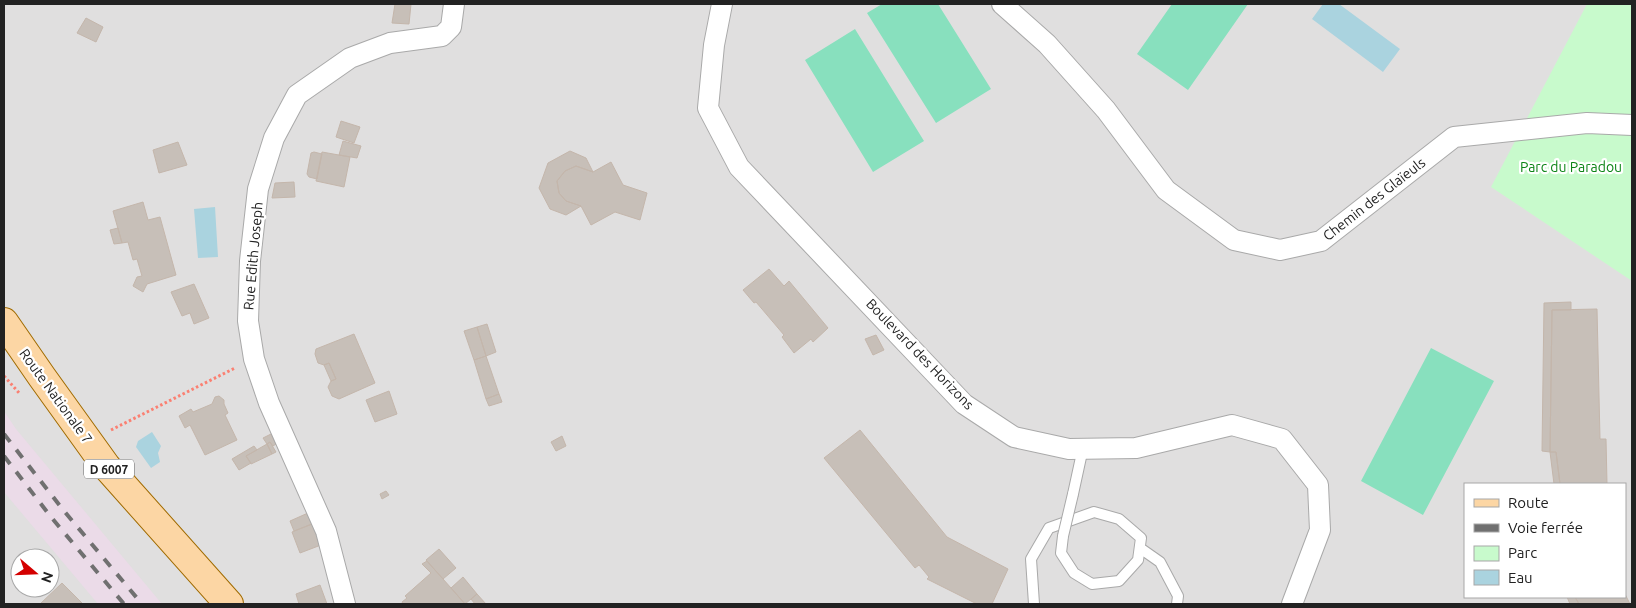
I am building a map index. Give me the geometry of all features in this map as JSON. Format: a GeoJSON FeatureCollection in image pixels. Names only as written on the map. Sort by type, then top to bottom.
{"type":"FeatureCollection","features":[{"type":"Feature","properties":{"kind":"main road","name":"Route Nationale 7"},"geometry":{"type":"LineString","coordinates":[[4,322],[106,466],[229,604]]}},
{"type":"Feature","properties":{"kind":"main road","name":"D 6007"},"geometry":{"type":"LineString","coordinates":[[4,344],[31,386],[96,475],[210,604]]}},
{"type":"Feature","properties":{"kind":"street","name":"Rue Edith Joseph"},"geometry":{"type":"LineString","coordinates":[[345,604],[326,531],[269,403],[254,359],[248,321],[250,261],[258,190],[274,138],[297,96],[350,58],[390,43],[442,36],[451,27],[454,4]]}},
{"type":"Feature","properties":{"kind":"street","name":"Boulevard des Horizons"},"geometry":{"type":"LineString","coordinates":[[722,4],[714,45],[708,108],[739,167],[964,404],[1014,437],[1069,449],[1136,448],[1232,425],[1282,439],[1318,485],[1320,530],[1292,604]]}},
{"type":"Feature","properties":{"kind":"street","name":"Chemin des Glaïeuls"},"geometry":{"type":"LineString","coordinates":[[1002,4],[1047,44],[1106,110],[1166,190],[1234,240],[1280,250],[1321,241],[1454,137],[1587,123],[1632,125]]}},
{"type":"Feature","properties":{"kind":"lane"},"geometry":{"type":"LineString","coordinates":[[1034,604],[1031,559],[1049,528],[1094,512],[1119,518],[1141,538],[1138,560],[1119,581],[1092,584],[1074,573],[1061,553],[1063,536],[1073,494],[1083,448]]}},
{"type":"Feature","properties":{"kind":"lane"},"geometry":{"type":"LineString","coordinates":[[1140,548],[1160,562],[1178,596],[1177,604]]}},
{"type":"Feature","properties":{"kind":"path"},"geometry":{"type":"LineString","coordinates":[[109,431],[254,359]]}},
{"type":"Feature","properties":{"kind":"shaded area"},"geometry":{"type":"Polygon","coordinates":[[[4,4],[1632,4],[1632,604],[4,604],[4,4]]]}},
{"type":"Feature","properties":{"kind":"shaded area"},"geometry":{"type":"Polygon","coordinates":[[[4,411],[16,429],[162,604],[98,604],[60,559],[60,548],[51,548],[4,492],[4,411]]]}},
{"type":"Feature","properties":{"kind":"green space"},"geometry":{"type":"Polygon","coordinates":[[[882,4],[938,4],[991,89],[936,123],[867,13],[882,4]]]}},
{"type":"Feature","properties":{"kind":"green space"},"geometry":{"type":"Polygon","coordinates":[[[1172,4],[1248,4],[1188,90],[1137,54],[1172,4]]]}},
{"type":"Feature","properties":{"kind":"green space","name":"Parc du Paradou"},"geometry":{"type":"Polygon","coordinates":[[[1587,4],[1632,4],[1632,281],[1491,187],[1587,4]]]}},
{"type":"Feature","properties":{"kind":"green space"},"geometry":{"type":"Polygon","coordinates":[[[855,29],[924,141],[873,172],[805,60],[855,29]]]}},
{"type":"Feature","properties":{"kind":"green space"},"geometry":{"type":"Polygon","coordinates":[[[1431,348],[1494,381],[1423,515],[1361,481],[1431,348]]]}},
{"type":"Feature","properties":{"kind":"water"},"geometry":{"type":"Polygon","coordinates":[[[1323,4],[1339,4],[1400,49],[1383,72],[1312,19],[1323,4]]]}},
{"type":"Feature","properties":{"kind":"water"},"geometry":{"type":"Polygon","coordinates":[[[215,207],[218,257],[198,258],[194,209],[215,207]]]}},
{"type":"Feature","properties":{"kind":"water"},"geometry":{"type":"Polygon","coordinates":[[[152,432],[161,446],[158,453],[160,462],[151,468],[136,447],[138,441],[152,432]]]}},
{"type":"Feature","properties":{"kind":"building"},"geometry":{"type":"Polygon","coordinates":[[[395,4],[411,4],[409,24],[392,23],[395,4]]]}},
{"type":"Feature","properties":{"kind":"building"},"geometry":{"type":"Polygon","coordinates":[[[86,18],[103,27],[96,42],[77,33],[86,18]]]}},
{"type":"Feature","properties":{"kind":"building"},"geometry":{"type":"Polygon","coordinates":[[[341,121],[360,127],[354,143],[336,137],[341,121]]]}},
{"type":"Feature","properties":{"kind":"building"},"geometry":{"type":"Polygon","coordinates":[[[343,141],[361,146],[357,158],[339,155],[343,141]]]}},
{"type":"Feature","properties":{"kind":"building"},"geometry":{"type":"Polygon","coordinates":[[[178,142],[187,165],[159,173],[153,150],[178,142]]]}},
{"type":"Feature","properties":{"kind":"building"},"geometry":{"type":"Polygon","coordinates":[[[570,151],[586,158],[593,172],[576,166],[565,171],[557,181],[559,193],[566,201],[581,206],[566,215],[550,209],[539,188],[548,163],[570,151]]]}},
{"type":"Feature","properties":{"kind":"building"},"geometry":{"type":"Polygon","coordinates":[[[322,152],[350,157],[344,187],[316,181],[322,152]]]}},
{"type":"Feature","properties":{"kind":"building"},"geometry":{"type":"Polygon","coordinates":[[[311,153],[322,154],[317,179],[309,177],[307,174],[311,153]]]}},
{"type":"Feature","properties":{"kind":"building"},"geometry":{"type":"Polygon","coordinates":[[[611,162],[623,185],[647,193],[640,220],[615,212],[591,225],[581,206],[566,201],[559,193],[557,181],[565,171],[576,166],[593,172],[611,162]]]}},
{"type":"Feature","properties":{"kind":"building"},"geometry":{"type":"Polygon","coordinates":[[[294,182],[295,197],[272,198],[275,183],[294,182]]]}},
{"type":"Feature","properties":{"kind":"building"},"geometry":{"type":"Polygon","coordinates":[[[143,202],[148,220],[160,217],[176,275],[147,284],[143,292],[133,286],[137,277],[142,276],[137,259],[133,260],[128,242],[122,243],[113,211],[143,202]]]}},
{"type":"Feature","properties":{"kind":"building"},"geometry":{"type":"Polygon","coordinates":[[[118,228],[122,243],[114,244],[110,230],[118,228]]]}},
{"type":"Feature","properties":{"kind":"building"},"geometry":{"type":"Polygon","coordinates":[[[769,269],[784,286],[789,281],[828,328],[813,342],[811,339],[794,353],[782,337],[784,335],[756,302],[754,303],[743,290],[769,269]]]}},
{"type":"Feature","properties":{"kind":"building"},"geometry":{"type":"Polygon","coordinates":[[[194,284],[209,318],[194,324],[190,313],[182,316],[171,292],[194,284]]]}},
{"type":"Feature","properties":{"kind":"building"},"geometry":{"type":"Polygon","coordinates":[[[1571,302],[1571,310],[1552,310],[1550,452],[1542,451],[1544,303],[1571,302]]]}},
{"type":"Feature","properties":{"kind":"building"},"geometry":{"type":"Polygon","coordinates":[[[1597,309],[1600,439],[1606,439],[1607,483],[1560,483],[1556,452],[1550,452],[1552,310],[1597,309]]]}},
{"type":"Feature","properties":{"kind":"building"},"geometry":{"type":"Polygon","coordinates":[[[487,324],[496,352],[486,356],[477,327],[487,324]]]}},
{"type":"Feature","properties":{"kind":"building"},"geometry":{"type":"Polygon","coordinates":[[[477,327],[486,356],[474,360],[464,331],[477,327]]]}},
{"type":"Feature","properties":{"kind":"building"},"geometry":{"type":"Polygon","coordinates":[[[354,334],[375,383],[339,399],[332,396],[328,387],[331,381],[336,379],[329,363],[324,365],[318,363],[315,354],[316,349],[354,334]]]}},
{"type":"Feature","properties":{"kind":"building"},"geometry":{"type":"Polygon","coordinates":[[[876,335],[884,350],[873,355],[865,339],[876,335]]]}},
{"type":"Feature","properties":{"kind":"building"},"geometry":{"type":"Polygon","coordinates":[[[486,356],[499,394],[486,399],[474,360],[486,356]]]}},
{"type":"Feature","properties":{"kind":"building"},"geometry":{"type":"Polygon","coordinates":[[[329,363],[336,379],[331,381],[324,365],[329,363]]]}},
{"type":"Feature","properties":{"kind":"building"},"geometry":{"type":"Polygon","coordinates":[[[389,391],[397,414],[375,422],[366,400],[389,391]]]}},
{"type":"Feature","properties":{"kind":"building"},"geometry":{"type":"Polygon","coordinates":[[[499,394],[502,402],[489,406],[486,399],[499,394]]]}},
{"type":"Feature","properties":{"kind":"building"},"geometry":{"type":"Polygon","coordinates":[[[219,396],[224,400],[228,413],[225,415],[237,440],[205,455],[190,425],[185,428],[179,416],[191,409],[193,412],[212,404],[215,397],[219,396]]]}},
{"type":"Feature","properties":{"kind":"building"},"geometry":{"type":"Polygon","coordinates":[[[860,430],[947,537],[1008,569],[992,604],[977,604],[927,579],[929,577],[919,565],[915,568],[824,458],[860,430]]]}},
{"type":"Feature","properties":{"kind":"building"},"geometry":{"type":"Polygon","coordinates":[[[271,434],[276,444],[273,446],[270,442],[267,444],[263,438],[271,434]]]}},
{"type":"Feature","properties":{"kind":"building"},"geometry":{"type":"Polygon","coordinates":[[[562,436],[566,446],[556,451],[551,442],[562,436]]]}},
{"type":"Feature","properties":{"kind":"building"},"geometry":{"type":"Polygon","coordinates":[[[270,442],[276,452],[272,454],[267,444],[270,442]]]}},
{"type":"Feature","properties":{"kind":"building"},"geometry":{"type":"Polygon","coordinates":[[[267,444],[272,454],[251,464],[246,456],[267,444]]]}},
{"type":"Feature","properties":{"kind":"building"},"geometry":{"type":"Polygon","coordinates":[[[254,446],[257,450],[246,456],[251,463],[239,470],[232,459],[254,446]]]}},
{"type":"Feature","properties":{"kind":"building"},"geometry":{"type":"Polygon","coordinates":[[[1550,452],[1556,452],[1560,483],[1554,483],[1550,452]]]}},
{"type":"Feature","properties":{"kind":"building"},"geometry":{"type":"Polygon","coordinates":[[[386,491],[389,495],[382,499],[380,494],[386,491]]]}},
{"type":"Feature","properties":{"kind":"building"},"geometry":{"type":"Polygon","coordinates":[[[308,513],[312,524],[294,531],[290,521],[308,513]]]}},
{"type":"Feature","properties":{"kind":"building"},"geometry":{"type":"Polygon","coordinates":[[[312,524],[321,545],[300,553],[292,532],[312,524]]]}},
{"type":"Feature","properties":{"kind":"building"},"geometry":{"type":"Polygon","coordinates":[[[439,549],[456,568],[443,579],[426,560],[439,549]]]}},
{"type":"Feature","properties":{"kind":"building"},"geometry":{"type":"Polygon","coordinates":[[[427,561],[465,604],[403,604],[402,602],[407,598],[405,596],[431,573],[422,564],[427,561]]]}},
{"type":"Feature","properties":{"kind":"building"},"geometry":{"type":"Polygon","coordinates":[[[463,577],[477,594],[465,604],[451,588],[463,577]]]}},
{"type":"Feature","properties":{"kind":"building"},"geometry":{"type":"Polygon","coordinates":[[[62,583],[83,604],[40,604],[46,598],[60,598],[60,585],[62,583]]]}},
{"type":"Feature","properties":{"kind":"building"},"geometry":{"type":"Polygon","coordinates":[[[320,585],[327,604],[299,604],[296,594],[320,585]]]}},
{"type":"Feature","properties":{"kind":"building"},"geometry":{"type":"Polygon","coordinates":[[[477,594],[486,604],[475,604],[471,599],[477,594]]]}},
{"type":"Feature","properties":{"kind":"building"},"geometry":{"type":"Polygon","coordinates":[[[1626,596],[1630,604],[1579,604],[1576,598],[1626,598],[1626,596]]]}},
{"type":"Feature","properties":{"kind":"building"},"geometry":{"type":"Polygon","coordinates":[[[1567,598],[1576,598],[1579,604],[1570,604],[1567,598]]]}},
{"type":"Feature","properties":{"kind":"railway"},"geometry":{"type":"LineString","coordinates":[[4,434],[64,511],[142,604]]}},
{"type":"Feature","properties":{"kind":"railway"},"geometry":{"type":"LineString","coordinates":[[4,456],[51,517],[124,604]]}}]}
